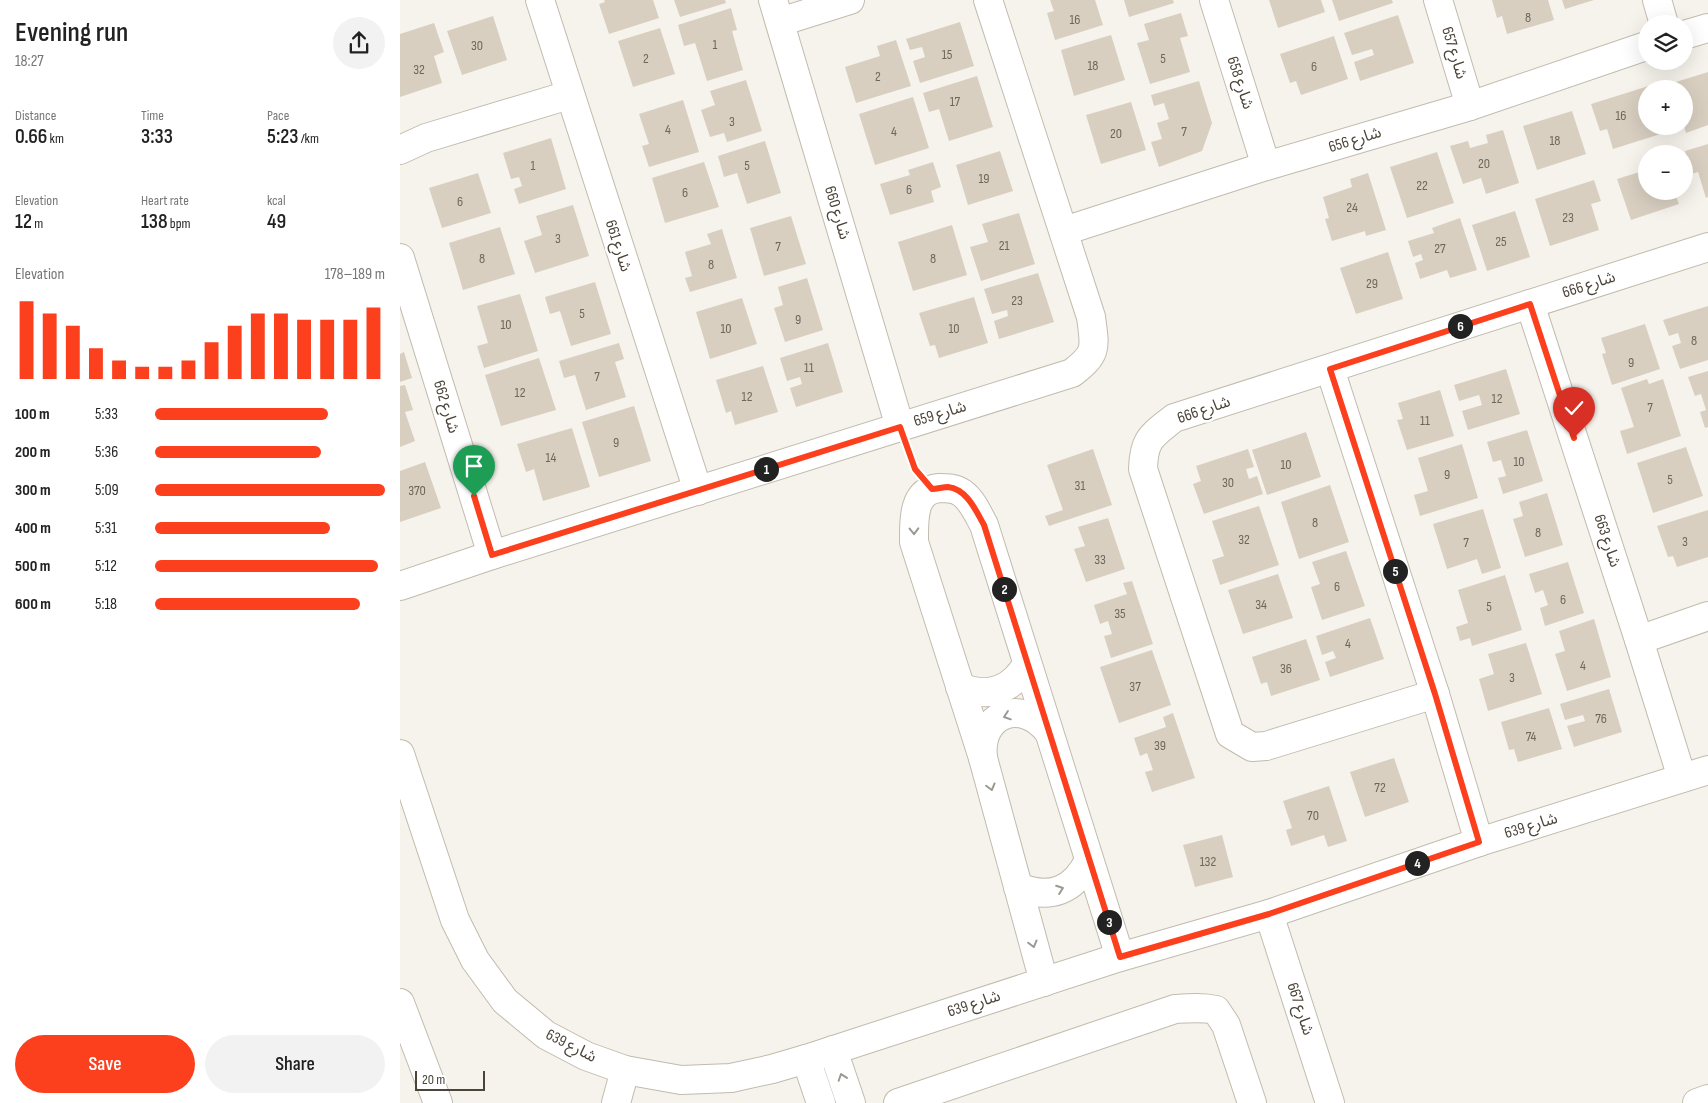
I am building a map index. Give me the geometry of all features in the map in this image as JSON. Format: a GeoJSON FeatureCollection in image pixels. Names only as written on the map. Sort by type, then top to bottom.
{"type":"FeatureCollection","features":[{"type":"Feature","properties":{"kind":"street","name":"شارع 661"},"geometry":{"type":"LineString","coordinates":[[540,0],[698,491]]}},
{"type":"Feature","properties":{"kind":"street"},"geometry":{"type":"LineString","coordinates":[[777,11],[850,0]]}},
{"type":"Feature","properties":{"kind":"street","name":"شارع 659"},"geometry":{"type":"LineString","coordinates":[[400,586],[492,555],[1072,373],[1085,363],[1095,348],[1091,317],[988,0]]}},
{"type":"Feature","properties":{"kind":"street","name":"شارع 658"},"geometry":{"type":"LineString","coordinates":[[1214,0],[1266,166]]}},
{"type":"Feature","properties":{"kind":"street","name":"شارع 657"},"geometry":{"type":"LineString","coordinates":[[1438,0],[1470,106]]}},
{"type":"Feature","properties":{"kind":"street"},"geometry":{"type":"LineString","coordinates":[[1657,0],[1661,15]]}},
{"type":"Feature","properties":{"kind":"street","name":"شارع 660"},"geometry":{"type":"LineString","coordinates":[[777,11],[900,427]]}},
{"type":"Feature","properties":{"kind":"street"},"geometry":{"type":"LineString","coordinates":[[1693,32],[1708,28]]}},
{"type":"Feature","properties":{"kind":"street","name":"شارع 656"},"geometry":{"type":"LineString","coordinates":[[1064,231],[1266,166],[1470,106],[1638,49]]}},
{"type":"Feature","properties":{"kind":"street"},"geometry":{"type":"LineString","coordinates":[[400,150],[426,138],[569,95]]}},
{"type":"Feature","properties":{"kind":"street","name":"شارع 666"},"geometry":{"type":"LineString","coordinates":[[1435,694],[1266,746],[1252,747],[1230,734],[1143,469],[1144,452],[1150,438],[1174,418],[1708,247]]}},
{"type":"Feature","properties":{"kind":"street","name":"شارع 662"},"geometry":{"type":"LineString","coordinates":[[400,258],[492,555]]}},
{"type":"Feature","properties":{"kind":"street","name":"شارع 663"},"geometry":{"type":"LineString","coordinates":[[1530,304],[1682,778]]}},
{"type":"Feature","properties":{"kind":"street"},"geometry":{"type":"LineString","coordinates":[[1330,369],[1435,694],[1479,842]]}},
{"type":"Feature","properties":{"kind":"street"},"geometry":{"type":"LineString","coordinates":[[1044,982],[983,758],[914,542],[914,515],[924,494],[932,489],[949,487],[962,492],[972,504],[984,525],[1120,957]]}},
{"type":"Feature","properties":{"kind":"street"},"geometry":{"type":"LineString","coordinates":[[1639,640],[1708,616]]}},
{"type":"Feature","properties":{"kind":"street"},"geometry":{"type":"LineString","coordinates":[[960,687],[979,692],[998,690],[1015,680],[1027,664]]}},
{"type":"Feature","properties":{"kind":"street"},"geometry":{"type":"LineString","coordinates":[[983,758],[982,745],[985,733],[993,722],[1004,715],[1016,713],[1029,715],[1040,721],[1048,731]]}},
{"type":"Feature","properties":{"kind":"street","name":"شارع 639"},"geometry":{"type":"LineString","coordinates":[[400,754],[455,920],[475,960],[506,1001],[546,1035],[586,1056],[625,1070],[681,1080],[731,1078],[806,1060],[1120,957],[1269,914],[1479,842],[1708,770]]}},
{"type":"Feature","properties":{"kind":"street"},"geometry":{"type":"LineString","coordinates":[[1018,887],[1037,893],[1057,891],[1077,880],[1089,860]]}},
{"type":"Feature","properties":{"kind":"street","name":"شارع 667"},"geometry":{"type":"LineString","coordinates":[[1269,914],[1322,1099]]}},
{"type":"Feature","properties":{"kind":"street"},"geometry":{"type":"LineString","coordinates":[[400,1003],[438,1103]]}},
{"type":"Feature","properties":{"kind":"street"},"geometry":{"type":"LineString","coordinates":[[898,1103],[1176,1009],[1205,1008],[1216,1010],[1226,1025],[1252,1103]]}},
{"type":"Feature","properties":{"kind":"street"},"geometry":{"type":"LineString","coordinates":[[833,1050],[851,1103]]}},
{"type":"Feature","properties":{"kind":"street"},"geometry":{"type":"LineString","coordinates":[[806,1060],[821,1103]]}},
{"type":"Feature","properties":{"kind":"street"},"geometry":{"type":"LineString","coordinates":[[616,1103],[625,1070]]}},
{"type":"Feature","properties":{"kind":"street"},"geometry":{"type":"LineString","coordinates":[[1697,1103],[1708,1100]]}},
{"type":"Feature","properties":{"kind":"path"},"geometry":{"type":"LineString","coordinates":[[900,427],[915,469],[932,489]]}},
{"type":"Feature","properties":{"kind":"building"},"geometry":{"type":"Polygon","coordinates":[[[604,0],[653,0],[659,18],[609,34],[599,4],[605,2],[604,0]]]}},
{"type":"Feature","properties":{"kind":"building"},"geometry":{"type":"Polygon","coordinates":[[[674,0],[725,0],[726,3],[680,17],[674,0]]]}},
{"type":"Feature","properties":{"kind":"building"},"geometry":{"type":"Polygon","coordinates":[[[1050,0],[1095,0],[1103,25],[1055,40],[1047,13],[1054,11],[1050,0]]]}},
{"type":"Feature","properties":{"kind":"building"},"geometry":{"type":"Polygon","coordinates":[[[1124,0],[1173,0],[1174,3],[1129,17],[1124,0]]]}},
{"type":"Feature","properties":{"kind":"building"},"geometry":{"type":"Polygon","coordinates":[[[1269,0],[1321,0],[1325,12],[1278,28],[1269,0]]]}},
{"type":"Feature","properties":{"kind":"building"},"geometry":{"type":"Polygon","coordinates":[[[1332,0],[1392,0],[1393,3],[1339,21],[1332,0]]]}},
{"type":"Feature","properties":{"kind":"building"},"geometry":{"type":"Polygon","coordinates":[[[1492,0],[1548,0],[1554,20],[1507,34],[1502,16],[1497,18],[1492,0]]]}},
{"type":"Feature","properties":{"kind":"building"},"geometry":{"type":"Polygon","coordinates":[[[1562,0],[1594,0],[1565,9],[1562,0]]]}},
{"type":"Feature","properties":{"kind":"building"},"geometry":{"type":"Polygon","coordinates":[[[731,8],[737,30],[732,31],[743,70],[707,81],[695,43],[684,46],[678,25],[731,8]]]}},
{"type":"Feature","properties":{"kind":"building"},"geometry":{"type":"Polygon","coordinates":[[[1181,13],[1188,36],[1180,38],[1190,72],[1150,84],[1137,43],[1149,40],[1144,24],[1181,13]]]}},
{"type":"Feature","properties":{"kind":"building"},"geometry":{"type":"Polygon","coordinates":[[[1398,15],[1414,63],[1360,81],[1354,62],[1374,55],[1372,49],[1352,55],[1344,33],[1398,15]]]}},
{"type":"Feature","properties":{"kind":"building"},"geometry":{"type":"Polygon","coordinates":[[[493,16],[507,60],[462,75],[447,31],[493,16]]]}},
{"type":"Feature","properties":{"kind":"building"},"geometry":{"type":"Polygon","coordinates":[[[960,22],[974,66],[920,83],[913,61],[925,57],[922,47],[910,50],[906,39],[960,22]]]}},
{"type":"Feature","properties":{"kind":"building"},"geometry":{"type":"Polygon","coordinates":[[[434,23],[444,52],[434,56],[442,83],[400,97],[400,34],[434,23]]]}},
{"type":"Feature","properties":{"kind":"building"},"geometry":{"type":"Polygon","coordinates":[[[660,28],[675,74],[633,87],[618,41],[660,28]]]}},
{"type":"Feature","properties":{"kind":"building"},"geometry":{"type":"Polygon","coordinates":[[[1111,35],[1125,80],[1074,96],[1061,50],[1111,35]]]}},
{"type":"Feature","properties":{"kind":"building"},"geometry":{"type":"Polygon","coordinates":[[[1334,36],[1348,79],[1301,95],[1296,81],[1290,83],[1280,54],[1334,36]]]}},
{"type":"Feature","properties":{"kind":"building"},"geometry":{"type":"Polygon","coordinates":[[[896,40],[911,86],[856,103],[845,67],[880,56],[877,46],[896,40]]]}},
{"type":"Feature","properties":{"kind":"building"},"geometry":{"type":"Polygon","coordinates":[[[1708,72],[1708,125],[1693,130],[1693,80],[1682,80],[1708,72]]]}},
{"type":"Feature","properties":{"kind":"building"},"geometry":{"type":"Polygon","coordinates":[[[977,76],[993,127],[949,141],[939,109],[929,112],[923,93],[977,76]]]}},
{"type":"Feature","properties":{"kind":"building"},"geometry":{"type":"Polygon","coordinates":[[[746,80],[762,131],[727,142],[724,133],[710,137],[701,110],[715,105],[710,91],[746,80]]]}},
{"type":"Feature","properties":{"kind":"building"},"geometry":{"type":"Polygon","coordinates":[[[1199,81],[1212,123],[1202,151],[1159,167],[1151,142],[1162,139],[1157,123],[1169,119],[1164,103],[1154,106],[1151,95],[1199,81]]]}},
{"type":"Feature","properties":{"kind":"building"},"geometry":{"type":"Polygon","coordinates":[[[1638,89],[1638,135],[1657,135],[1613,149],[1607,129],[1600,131],[1591,104],[1638,89]]]}},
{"type":"Feature","properties":{"kind":"building"},"geometry":{"type":"Polygon","coordinates":[[[913,97],[929,148],[875,165],[859,114],[913,97]]]}},
{"type":"Feature","properties":{"kind":"building"},"geometry":{"type":"Polygon","coordinates":[[[683,100],[699,152],[649,167],[642,146],[649,144],[639,114],[683,100]]]}},
{"type":"Feature","properties":{"kind":"building"},"geometry":{"type":"Polygon","coordinates":[[[1131,102],[1146,150],[1101,164],[1086,115],[1131,102]]]}},
{"type":"Feature","properties":{"kind":"building"},"geometry":{"type":"Polygon","coordinates":[[[1572,111],[1586,154],[1537,170],[1523,126],[1572,111]]]}},
{"type":"Feature","properties":{"kind":"building"},"geometry":{"type":"Polygon","coordinates":[[[1503,130],[1519,183],[1486,194],[1481,178],[1463,184],[1450,146],[1468,141],[1470,148],[1488,143],[1486,135],[1503,130]]]}},
{"type":"Feature","properties":{"kind":"building"},"geometry":{"type":"Polygon","coordinates":[[[551,138],[566,189],[519,204],[514,189],[522,186],[519,177],[511,179],[503,153],[551,138]]]}},
{"type":"Feature","properties":{"kind":"building"},"geometry":{"type":"Polygon","coordinates":[[[765,141],[781,193],[747,204],[737,173],[724,177],[718,156],[765,141]]]}},
{"type":"Feature","properties":{"kind":"building"},"geometry":{"type":"Polygon","coordinates":[[[1708,144],[1708,197],[1706,198],[1698,172],[1693,174],[1693,149],[1708,144]]]}},
{"type":"Feature","properties":{"kind":"building"},"geometry":{"type":"Polygon","coordinates":[[[1000,151],[1013,191],[968,205],[956,165],[1000,151]]]}},
{"type":"Feature","properties":{"kind":"building"},"geometry":{"type":"Polygon","coordinates":[[[1437,152],[1454,203],[1407,218],[1390,167],[1437,152]]]}},
{"type":"Feature","properties":{"kind":"building"},"geometry":{"type":"Polygon","coordinates":[[[704,162],[719,207],[665,223],[652,178],[704,162]]]}},
{"type":"Feature","properties":{"kind":"building"},"geometry":{"type":"Polygon","coordinates":[[[933,162],[941,187],[931,191],[934,202],[890,215],[880,184],[910,175],[908,170],[933,162]]]}},
{"type":"Feature","properties":{"kind":"building"},"geometry":{"type":"Polygon","coordinates":[[[1638,172],[1638,200],[1677,200],[1679,204],[1631,220],[1617,179],[1638,172]]]}},
{"type":"Feature","properties":{"kind":"building"},"geometry":{"type":"Polygon","coordinates":[[[478,173],[491,213],[442,228],[429,188],[478,173]]]}},
{"type":"Feature","properties":{"kind":"building"},"geometry":{"type":"Polygon","coordinates":[[[1368,173],[1386,230],[1366,236],[1365,231],[1332,241],[1325,219],[1329,218],[1323,197],[1352,187],[1350,179],[1368,173]]]}},
{"type":"Feature","properties":{"kind":"building"},"geometry":{"type":"Polygon","coordinates":[[[1594,180],[1601,201],[1591,204],[1599,230],[1550,246],[1535,199],[1594,180]]]}},
{"type":"Feature","properties":{"kind":"building"},"geometry":{"type":"Polygon","coordinates":[[[573,205],[589,256],[535,273],[524,241],[542,235],[536,216],[573,205]]]}},
{"type":"Feature","properties":{"kind":"building"},"geometry":{"type":"Polygon","coordinates":[[[1515,211],[1530,257],[1487,271],[1472,225],[1515,211]]]}},
{"type":"Feature","properties":{"kind":"building"},"geometry":{"type":"Polygon","coordinates":[[[1019,213],[1035,264],[981,281],[970,247],[988,242],[982,224],[1019,213]]]}},
{"type":"Feature","properties":{"kind":"building"},"geometry":{"type":"Polygon","coordinates":[[[791,216],[806,264],[764,276],[750,228],[791,216]]]}},
{"type":"Feature","properties":{"kind":"building"},"geometry":{"type":"Polygon","coordinates":[[[1460,218],[1477,270],[1450,278],[1447,270],[1420,279],[1415,263],[1423,260],[1421,254],[1413,257],[1408,241],[1434,233],[1432,228],[1460,218]]]}},
{"type":"Feature","properties":{"kind":"building"},"geometry":{"type":"Polygon","coordinates":[[[952,225],[967,275],[913,291],[898,242],[952,225]]]}},
{"type":"Feature","properties":{"kind":"building"},"geometry":{"type":"Polygon","coordinates":[[[500,227],[515,274],[463,290],[449,243],[500,227]]]}},
{"type":"Feature","properties":{"kind":"building"},"geometry":{"type":"Polygon","coordinates":[[[722,229],[737,278],[690,292],[685,278],[692,276],[685,252],[711,244],[707,234],[722,229]]]}},
{"type":"Feature","properties":{"kind":"building"},"geometry":{"type":"Polygon","coordinates":[[[1388,252],[1403,299],[1356,314],[1340,268],[1388,252]]]}},
{"type":"Feature","properties":{"kind":"building"},"geometry":{"type":"Polygon","coordinates":[[[1038,273],[1054,322],[999,339],[994,321],[1008,316],[1007,310],[992,314],[984,289],[1038,273]]]}},
{"type":"Feature","properties":{"kind":"building"},"geometry":{"type":"Polygon","coordinates":[[[807,278],[823,330],[785,342],[774,308],[783,305],[778,287],[807,278]]]}},
{"type":"Feature","properties":{"kind":"building"},"geometry":{"type":"Polygon","coordinates":[[[595,282],[611,334],[571,346],[560,311],[550,314],[545,297],[595,282]]]}},
{"type":"Feature","properties":{"kind":"building"},"geometry":{"type":"Polygon","coordinates":[[[520,294],[538,351],[484,368],[477,346],[488,343],[477,306],[520,294]]]}},
{"type":"Feature","properties":{"kind":"building"},"geometry":{"type":"Polygon","coordinates":[[[974,297],[988,343],[939,358],[935,345],[930,346],[919,313],[974,297]]]}},
{"type":"Feature","properties":{"kind":"building"},"geometry":{"type":"Polygon","coordinates":[[[742,298],[757,344],[710,359],[696,312],[742,298]]]}},
{"type":"Feature","properties":{"kind":"building"},"geometry":{"type":"Polygon","coordinates":[[[1708,306],[1708,360],[1680,369],[1672,346],[1681,343],[1678,333],[1669,336],[1663,320],[1708,306]]]}},
{"type":"Feature","properties":{"kind":"building"},"geometry":{"type":"Polygon","coordinates":[[[1645,324],[1660,369],[1612,385],[1602,354],[1606,353],[1601,338],[1645,324]]]}},
{"type":"Feature","properties":{"kind":"building"},"geometry":{"type":"Polygon","coordinates":[[[619,343],[624,359],[615,362],[626,397],[586,410],[575,375],[564,378],[559,361],[619,343]]]}},
{"type":"Feature","properties":{"kind":"building"},"geometry":{"type":"Polygon","coordinates":[[[828,343],[843,392],[796,407],[790,388],[802,384],[800,377],[787,381],[780,358],[828,343]]]}},
{"type":"Feature","properties":{"kind":"building"},"geometry":{"type":"Polygon","coordinates":[[[404,352],[412,378],[400,382],[400,354],[404,352]]]}},
{"type":"Feature","properties":{"kind":"building"},"geometry":{"type":"Polygon","coordinates":[[[539,358],[556,410],[501,426],[485,375],[539,358]]]}},
{"type":"Feature","properties":{"kind":"building"},"geometry":{"type":"Polygon","coordinates":[[[763,366],[778,412],[735,425],[731,411],[726,413],[716,380],[763,366]]]}},
{"type":"Feature","properties":{"kind":"building"},"geometry":{"type":"Polygon","coordinates":[[[1506,369],[1520,414],[1468,430],[1462,411],[1482,405],[1479,395],[1459,401],[1454,385],[1506,369]]]}},
{"type":"Feature","properties":{"kind":"building"},"geometry":{"type":"Polygon","coordinates":[[[1708,371],[1708,427],[1705,428],[1700,412],[1706,410],[1701,394],[1695,396],[1688,377],[1708,371]]]}},
{"type":"Feature","properties":{"kind":"building"},"geometry":{"type":"Polygon","coordinates":[[[1647,379],[1649,384],[1663,379],[1681,436],[1627,454],[1620,431],[1634,427],[1621,388],[1647,379]]]}},
{"type":"Feature","properties":{"kind":"building"},"geometry":{"type":"Polygon","coordinates":[[[405,385],[413,410],[405,412],[415,441],[400,447],[400,386],[405,385]]]}},
{"type":"Feature","properties":{"kind":"building"},"geometry":{"type":"Polygon","coordinates":[[[1440,390],[1454,436],[1407,450],[1397,420],[1403,419],[1398,403],[1440,390]]]}},
{"type":"Feature","properties":{"kind":"building"},"geometry":{"type":"Polygon","coordinates":[[[634,406],[651,461],[599,477],[582,422],[634,406]]]}},
{"type":"Feature","properties":{"kind":"building"},"geometry":{"type":"Polygon","coordinates":[[[572,428],[590,487],[543,501],[534,469],[526,472],[517,444],[572,428]]]}},
{"type":"Feature","properties":{"kind":"building"},"geometry":{"type":"Polygon","coordinates":[[[1527,430],[1543,481],[1503,494],[1498,478],[1506,476],[1501,460],[1493,462],[1487,442],[1527,430]]]}},
{"type":"Feature","properties":{"kind":"building"},"geometry":{"type":"Polygon","coordinates":[[[1306,432],[1321,477],[1267,495],[1252,450],[1306,432]]]}},
{"type":"Feature","properties":{"kind":"building"},"geometry":{"type":"Polygon","coordinates":[[[1462,444],[1478,498],[1420,516],[1414,495],[1428,491],[1418,458],[1462,444]]]}},
{"type":"Feature","properties":{"kind":"building"},"geometry":{"type":"Polygon","coordinates":[[[1686,447],[1703,496],[1653,513],[1637,463],[1686,447]]]}},
{"type":"Feature","properties":{"kind":"building"},"geometry":{"type":"Polygon","coordinates":[[[1093,449],[1112,505],[1049,526],[1045,516],[1063,510],[1047,465],[1093,449]]]}},
{"type":"Feature","properties":{"kind":"building"},"geometry":{"type":"Polygon","coordinates":[[[1248,449],[1254,467],[1246,469],[1249,479],[1257,476],[1263,494],[1204,514],[1193,484],[1201,481],[1196,466],[1248,449]]]}},
{"type":"Feature","properties":{"kind":"building"},"geometry":{"type":"Polygon","coordinates":[[[425,462],[441,508],[400,522],[400,471],[425,462]]]}},
{"type":"Feature","properties":{"kind":"building"},"geometry":{"type":"Polygon","coordinates":[[[1330,485],[1349,542],[1299,559],[1281,502],[1330,485]]]}},
{"type":"Feature","properties":{"kind":"building"},"geometry":{"type":"Polygon","coordinates":[[[1547,493],[1563,545],[1525,557],[1513,519],[1523,516],[1519,502],[1547,493]]]}},
{"type":"Feature","properties":{"kind":"building"},"geometry":{"type":"Polygon","coordinates":[[[1259,506],[1279,565],[1220,585],[1212,560],[1224,556],[1212,521],[1259,506]]]}},
{"type":"Feature","properties":{"kind":"building"},"geometry":{"type":"Polygon","coordinates":[[[1483,509],[1501,568],[1482,574],[1477,559],[1447,569],[1433,524],[1483,509]]]}},
{"type":"Feature","properties":{"kind":"building"},"geometry":{"type":"Polygon","coordinates":[[[1708,510],[1708,557],[1677,567],[1673,556],[1668,557],[1657,526],[1708,510]]]}},
{"type":"Feature","properties":{"kind":"building"},"geometry":{"type":"Polygon","coordinates":[[[1108,518],[1125,569],[1086,582],[1074,549],[1085,546],[1078,527],[1108,518]]]}},
{"type":"Feature","properties":{"kind":"building"},"geometry":{"type":"Polygon","coordinates":[[[1346,551],[1365,606],[1322,620],[1311,587],[1320,584],[1312,562],[1346,551]]]}},
{"type":"Feature","properties":{"kind":"building"},"geometry":{"type":"Polygon","coordinates":[[[1568,562],[1584,613],[1545,626],[1540,608],[1548,605],[1543,590],[1535,593],[1529,574],[1568,562]]]}},
{"type":"Feature","properties":{"kind":"building"},"geometry":{"type":"Polygon","coordinates":[[[1278,574],[1293,618],[1243,634],[1228,590],[1278,574]]]}},
{"type":"Feature","properties":{"kind":"building"},"geometry":{"type":"Polygon","coordinates":[[[1505,575],[1522,630],[1472,646],[1470,638],[1460,641],[1456,627],[1468,623],[1458,590],[1505,575]]]}},
{"type":"Feature","properties":{"kind":"building"},"geometry":{"type":"Polygon","coordinates":[[[1132,581],[1153,644],[1111,658],[1104,636],[1112,634],[1108,621],[1100,624],[1094,605],[1127,594],[1123,583],[1132,581]]]}},
{"type":"Feature","properties":{"kind":"building"},"geometry":{"type":"Polygon","coordinates":[[[1370,618],[1384,659],[1330,677],[1325,662],[1336,658],[1333,651],[1322,655],[1316,636],[1370,618]]]}},
{"type":"Feature","properties":{"kind":"building"},"geometry":{"type":"Polygon","coordinates":[[[1594,619],[1611,677],[1567,691],[1555,654],[1565,651],[1559,631],[1594,619]]]}},
{"type":"Feature","properties":{"kind":"building"},"geometry":{"type":"Polygon","coordinates":[[[1306,639],[1320,680],[1271,696],[1267,682],[1261,684],[1252,657],[1306,639]]]}},
{"type":"Feature","properties":{"kind":"building"},"geometry":{"type":"Polygon","coordinates":[[[1526,643],[1542,694],[1488,711],[1479,679],[1494,674],[1488,654],[1526,643]]]}},
{"type":"Feature","properties":{"kind":"building"},"geometry":{"type":"Polygon","coordinates":[[[1152,650],[1171,705],[1119,723],[1100,667],[1152,650]]]}},
{"type":"Feature","properties":{"kind":"building"},"geometry":{"type":"Polygon","coordinates":[[[1609,689],[1622,732],[1574,747],[1567,726],[1585,721],[1583,715],[1565,720],[1560,704],[1609,689]]]}},
{"type":"Feature","properties":{"kind":"building"},"geometry":{"type":"Polygon","coordinates":[[[1549,708],[1562,749],[1518,762],[1514,749],[1509,750],[1501,722],[1549,708]]]}},
{"type":"Feature","properties":{"kind":"building"},"geometry":{"type":"Polygon","coordinates":[[[1173,713],[1195,778],[1152,792],[1145,772],[1153,770],[1147,753],[1140,756],[1134,738],[1166,727],[1163,717],[1173,713]]]}},
{"type":"Feature","properties":{"kind":"building"},"geometry":{"type":"Polygon","coordinates":[[[1394,758],[1409,802],[1365,817],[1350,772],[1394,758]]]}},
{"type":"Feature","properties":{"kind":"building"},"geometry":{"type":"Polygon","coordinates":[[[1329,786],[1347,841],[1328,847],[1324,835],[1291,846],[1286,830],[1292,828],[1283,801],[1329,786]]]}},
{"type":"Feature","properties":{"kind":"building"},"geometry":{"type":"Polygon","coordinates":[[[1222,835],[1233,877],[1195,887],[1183,845],[1222,835]]]}},
{"type":"Feature","properties":{"kind":"route"},"geometry":{"type":"LineString","coordinates":[[474,496],[492,555],[900,427],[915,469],[932,489],[949,487],[962,492],[972,504],[984,525],[1120,957],[1269,914],[1479,842],[1435,694],[1330,369],[1530,304],[1574,438]]}}]}
